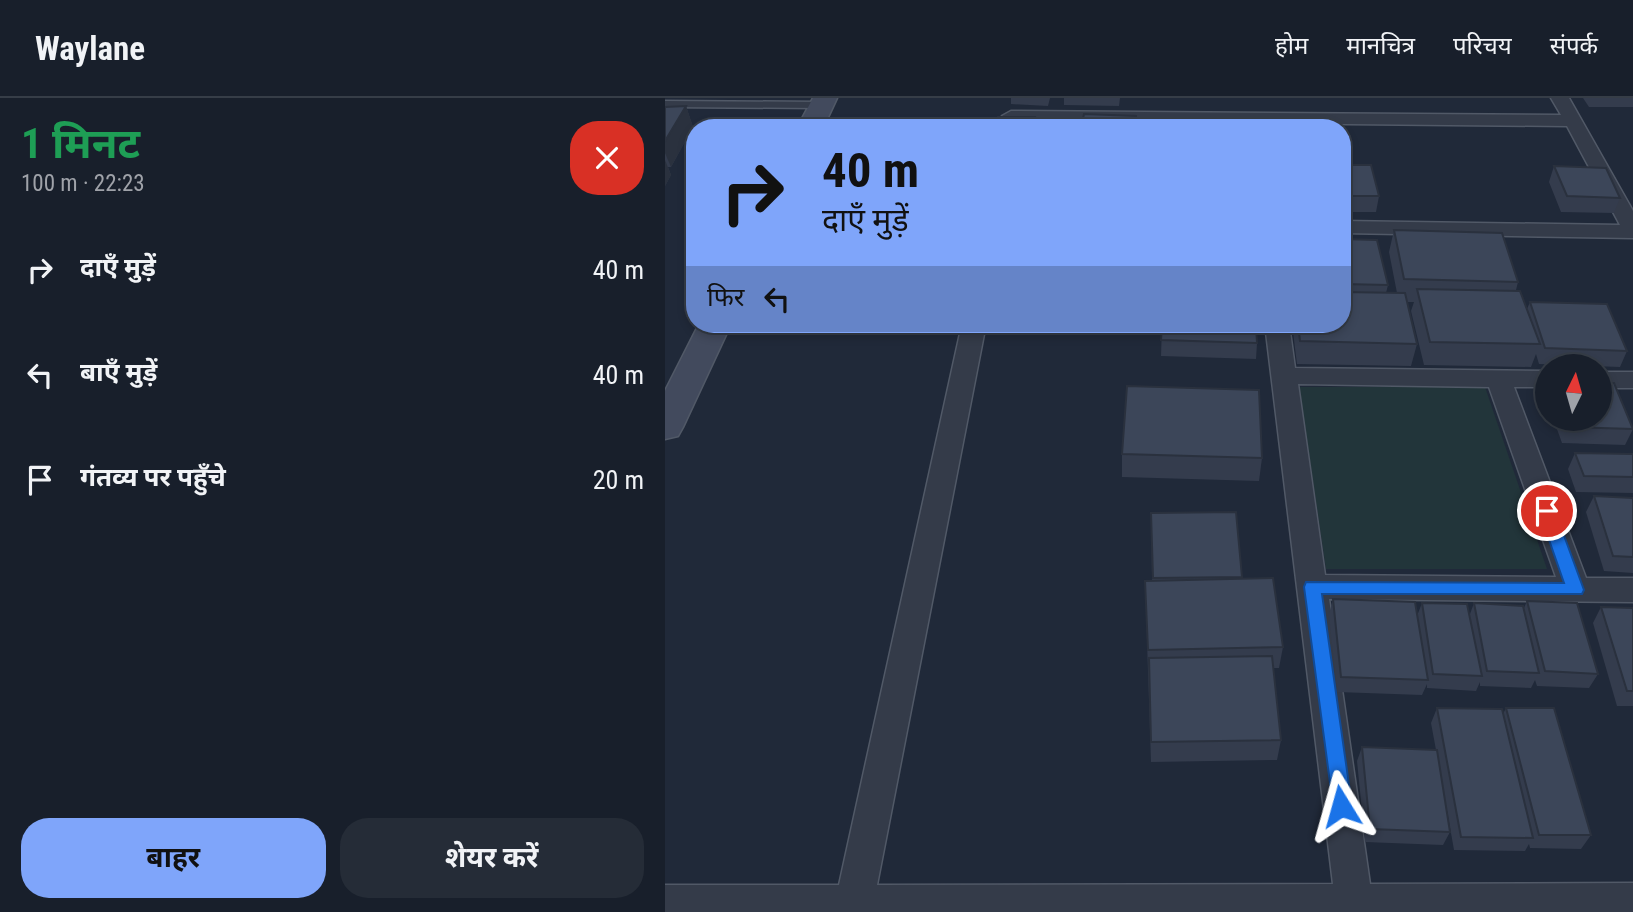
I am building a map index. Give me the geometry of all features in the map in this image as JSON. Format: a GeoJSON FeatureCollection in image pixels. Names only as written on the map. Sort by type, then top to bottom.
{"type":"FeatureCollection","features":[{"type":"Feature","properties":{"kind":"street"},"geometry":{"type":"LineString","coordinates":[[1282,98],[1286,118]]}},
{"type":"Feature","properties":{"kind":"street"},"geometry":{"type":"LineString","coordinates":[[1351,227],[1633,231],[1560,98]]}},
{"type":"Feature","properties":{"kind":"street"},"geometry":{"type":"LineString","coordinates":[[814,119],[823,102]]}},
{"type":"Feature","properties":{"kind":"street"},"geometry":{"type":"LineString","coordinates":[[1011,116],[1572,121]]}},
{"type":"Feature","properties":{"kind":"street"},"geometry":{"type":"LineString","coordinates":[[665,427],[711,333]]}},
{"type":"Feature","properties":{"kind":"street"},"geometry":{"type":"LineString","coordinates":[[853,904],[972,333]]}},
{"type":"Feature","properties":{"kind":"street"},"geometry":{"type":"LineString","coordinates":[[1278,333],[1354,902]]}},
{"type":"Feature","properties":{"kind":"street"},"geometry":{"type":"LineString","coordinates":[[1284,376],[1535,379]]}},
{"type":"Feature","properties":{"kind":"street"},"geometry":{"type":"LineString","coordinates":[[1499,379],[1576,590]]}},
{"type":"Feature","properties":{"kind":"street"},"geometry":{"type":"LineString","coordinates":[[1612,380],[1633,380]]}},
{"type":"Feature","properties":{"kind":"street"},"geometry":{"type":"LineString","coordinates":[[1312,587],[1633,590]]}},
{"type":"Feature","properties":{"kind":"street"},"geometry":{"type":"LineString","coordinates":[[665,904],[1159,908],[1354,902],[1633,902]]}},
{"type":"Feature","properties":{"kind":"lane"},"geometry":{"type":"LineString","coordinates":[[665,104],[823,102]]}},
{"type":"Feature","properties":{"kind":"green space"},"geometry":{"type":"Polygon","coordinates":[[[1299,387],[1485,387],[1547,569],[1326,569],[1299,387]]]}},
{"type":"Feature","properties":{"kind":"building"},"geometry":{"type":"Polygon","coordinates":[[[686,106],[665,141],[665,107],[686,106]]]}},
{"type":"Feature","properties":{"kind":"building"},"geometry":{"type":"Polygon","coordinates":[[[1084,114],[1136,116],[1136,119],[1083,119],[1084,114]]]}},
{"type":"Feature","properties":{"kind":"building"},"geometry":{"type":"Polygon","coordinates":[[[998,117],[1035,117],[1035,119],[998,117]]]}},
{"type":"Feature","properties":{"kind":"building"},"geometry":{"type":"Polygon","coordinates":[[[1351,165],[1371,165],[1379,196],[1351,196],[1351,165]]]}},
{"type":"Feature","properties":{"kind":"building"},"geometry":{"type":"Polygon","coordinates":[[[1554,166],[1606,168],[1620,198],[1567,196],[1554,166]]]}},
{"type":"Feature","properties":{"kind":"building"},"geometry":{"type":"Polygon","coordinates":[[[1394,230],[1502,233],[1518,282],[1404,279],[1394,230]]]}},
{"type":"Feature","properties":{"kind":"building"},"geometry":{"type":"Polygon","coordinates":[[[1351,239],[1377,240],[1388,285],[1351,284],[1351,239]]]}},
{"type":"Feature","properties":{"kind":"building"},"geometry":{"type":"Polygon","coordinates":[[[1417,289],[1520,291],[1540,344],[1430,342],[1417,289]]]}},
{"type":"Feature","properties":{"kind":"building"},"geometry":{"type":"Polygon","coordinates":[[[1351,292],[1405,293],[1417,344],[1300,341],[1299,333],[1351,333],[1351,292]]]}},
{"type":"Feature","properties":{"kind":"building"},"geometry":{"type":"Polygon","coordinates":[[[1530,302],[1607,304],[1627,351],[1545,348],[1530,302]]]}},
{"type":"Feature","properties":{"kind":"building"},"geometry":{"type":"Polygon","coordinates":[[[1161,333],[1256,333],[1257,343],[1161,340],[1161,333]]]}},
{"type":"Feature","properties":{"kind":"building"},"geometry":{"type":"Polygon","coordinates":[[[1612,383],[1614,383],[1633,429],[1612,428],[1612,383]]]}},
{"type":"Feature","properties":{"kind":"building"},"geometry":{"type":"Polygon","coordinates":[[[1127,386],[1259,390],[1262,458],[1122,454],[1127,386]]]}},
{"type":"Feature","properties":{"kind":"building"},"geometry":{"type":"Polygon","coordinates":[[[1575,453],[1633,454],[1633,477],[1584,476],[1575,453]]]}},
{"type":"Feature","properties":{"kind":"building"},"geometry":{"type":"Polygon","coordinates":[[[1594,496],[1633,498],[1633,557],[1613,556],[1594,496]]]}},
{"type":"Feature","properties":{"kind":"building"},"geometry":{"type":"Polygon","coordinates":[[[1236,512],[1242,577],[1153,578],[1151,513],[1236,512]]]}},
{"type":"Feature","properties":{"kind":"building"},"geometry":{"type":"Polygon","coordinates":[[[1273,578],[1283,647],[1148,650],[1145,581],[1273,578]]]}},
{"type":"Feature","properties":{"kind":"building"},"geometry":{"type":"Polygon","coordinates":[[[1333,599],[1415,602],[1428,680],[1341,677],[1333,599]]]}},
{"type":"Feature","properties":{"kind":"building"},"geometry":{"type":"Polygon","coordinates":[[[1527,601],[1577,603],[1598,674],[1545,671],[1527,601]]]}},
{"type":"Feature","properties":{"kind":"building"},"geometry":{"type":"Polygon","coordinates":[[[1422,603],[1467,604],[1482,676],[1433,674],[1422,603]]]}},
{"type":"Feature","properties":{"kind":"building"},"geometry":{"type":"Polygon","coordinates":[[[1474,603],[1523,606],[1539,673],[1487,671],[1474,603]]]}},
{"type":"Feature","properties":{"kind":"building"},"geometry":{"type":"Polygon","coordinates":[[[1601,607],[1633,608],[1633,691],[1627,691],[1601,607]]]}},
{"type":"Feature","properties":{"kind":"building"},"geometry":{"type":"Polygon","coordinates":[[[1272,656],[1281,740],[1151,742],[1149,658],[1272,656]]]}},
{"type":"Feature","properties":{"kind":"building"},"geometry":{"type":"Polygon","coordinates":[[[1437,708],[1502,709],[1533,838],[1461,837],[1437,708]]]}},
{"type":"Feature","properties":{"kind":"building"},"geometry":{"type":"Polygon","coordinates":[[[1506,708],[1554,708],[1591,835],[1539,835],[1506,708]]]}},
{"type":"Feature","properties":{"kind":"building"},"geometry":{"type":"Polygon","coordinates":[[[1362,747],[1437,750],[1450,832],[1370,829],[1362,747]]]}},
{"type":"Feature","properties":{"kind":"route"},"geometry":{"type":"LineString","coordinates":[[1341,806],[1312,587],[1576,590],[1547,511]]}}]}
